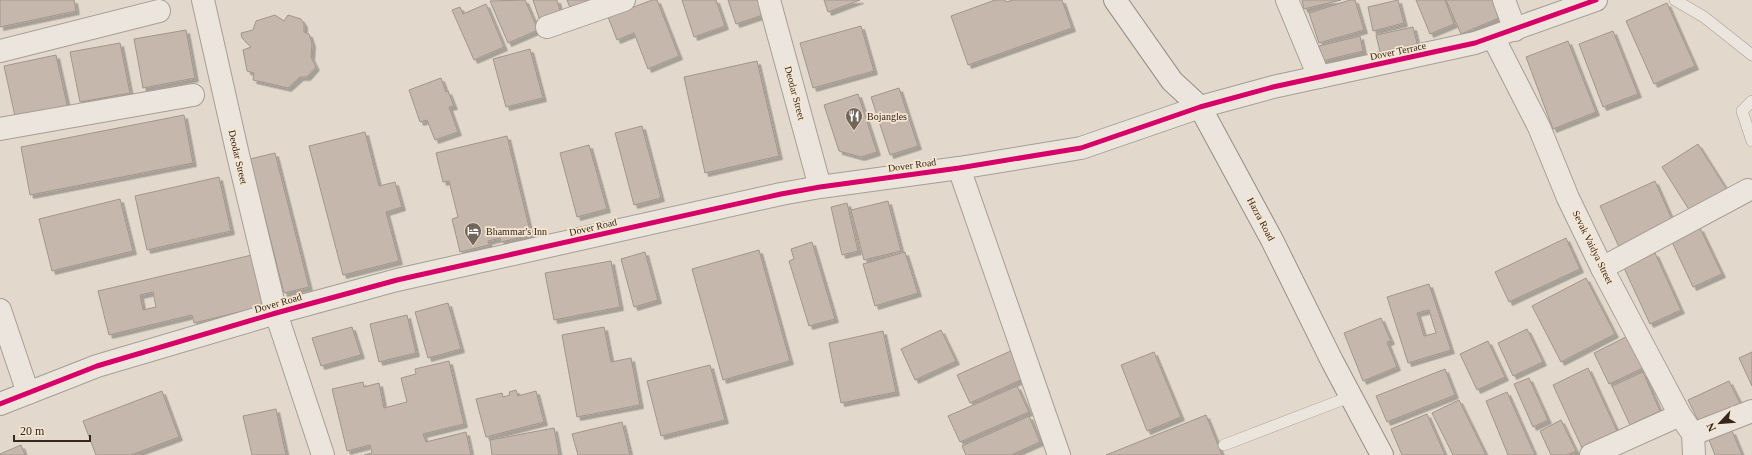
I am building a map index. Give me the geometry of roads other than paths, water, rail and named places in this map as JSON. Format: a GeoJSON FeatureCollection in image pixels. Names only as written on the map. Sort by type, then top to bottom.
{"type":"FeatureCollection","features":[{"type":"Feature","properties":{"kind":"street","name":"Deodar Street"},"geometry":{"type":"LineString","coordinates":[[203,0],[276,313],[323,455]]}},
{"type":"Feature","properties":{"kind":"street"},"geometry":{"type":"LineString","coordinates":[[547,27],[624,0]]}},
{"type":"Feature","properties":{"kind":"street","name":"Deodar Street"},"geometry":{"type":"LineString","coordinates":[[769,0],[820,187]]}},
{"type":"Feature","properties":{"kind":"street","name":"Hazra Road"},"geometry":{"type":"LineString","coordinates":[[1115,0],[1172,81],[1200,107],[1272,240],[1332,361],[1352,396],[1382,455]]}},
{"type":"Feature","properties":{"kind":"street"},"geometry":{"type":"LineString","coordinates":[[1287,0],[1319,77]]}},
{"type":"Feature","properties":{"kind":"street"},"geometry":{"type":"LineString","coordinates":[[1504,0],[1515,30]]}},
{"type":"Feature","properties":{"kind":"street","name":"Dover Terrace"},"geometry":{"type":"LineString","coordinates":[[1200,107],[1273,86],[1475,43],[1596,0]]}},
{"type":"Feature","properties":{"kind":"street"},"geometry":{"type":"LineString","coordinates":[[0,51],[159,11]]}},
{"type":"Feature","properties":{"kind":"street","name":"Sevak Vaidya Street"},"geometry":{"type":"LineString","coordinates":[[1494,37],[1539,127],[1568,198],[1602,268],[1680,415],[1693,434]]}},
{"type":"Feature","properties":{"kind":"street"},"geometry":{"type":"LineString","coordinates":[[0,129],[193,95]]}},
{"type":"Feature","properties":{"kind":"street","name":"Dover Road"},"geometry":{"type":"LineString","coordinates":[[0,404],[97,366],[276,313],[404,278],[781,194],[820,187],[959,168],[1081,148],[1200,107]]}},
{"type":"Feature","properties":{"kind":"street"},"geometry":{"type":"LineString","coordinates":[[959,168],[1059,455]]}},
{"type":"Feature","properties":{"kind":"street"},"geometry":{"type":"LineString","coordinates":[[1602,268],[1748,190]]}},
{"type":"Feature","properties":{"kind":"street"},"geometry":{"type":"LineString","coordinates":[[0,310],[28,393]]}},
{"type":"Feature","properties":{"kind":"street"},"geometry":{"type":"LineString","coordinates":[[1694,455],[1693,434],[1752,411]]}},
{"type":"Feature","properties":{"kind":"street"},"geometry":{"type":"LineString","coordinates":[[1591,455],[1680,415]]}},
{"type":"Feature","properties":{"kind":"lane"},"geometry":{"type":"LineString","coordinates":[[1675,0],[1704,17],[1752,55]]}},
{"type":"Feature","properties":{"kind":"lane"},"geometry":{"type":"LineString","coordinates":[[1752,101],[1742,111],[1752,141]]}},
{"type":"Feature","properties":{"kind":"lane"},"geometry":{"type":"LineString","coordinates":[[1224,445],[1352,396]]}},
{"type":"Feature","properties":{"kind":"place","name":"Bojangles"},"geometry":{"type":"Point","coordinates":[854,131]}},
{"type":"Feature","properties":{"kind":"place","name":"Bhammar's Inn"},"geometry":{"type":"Point","coordinates":[473,246]}}]}
